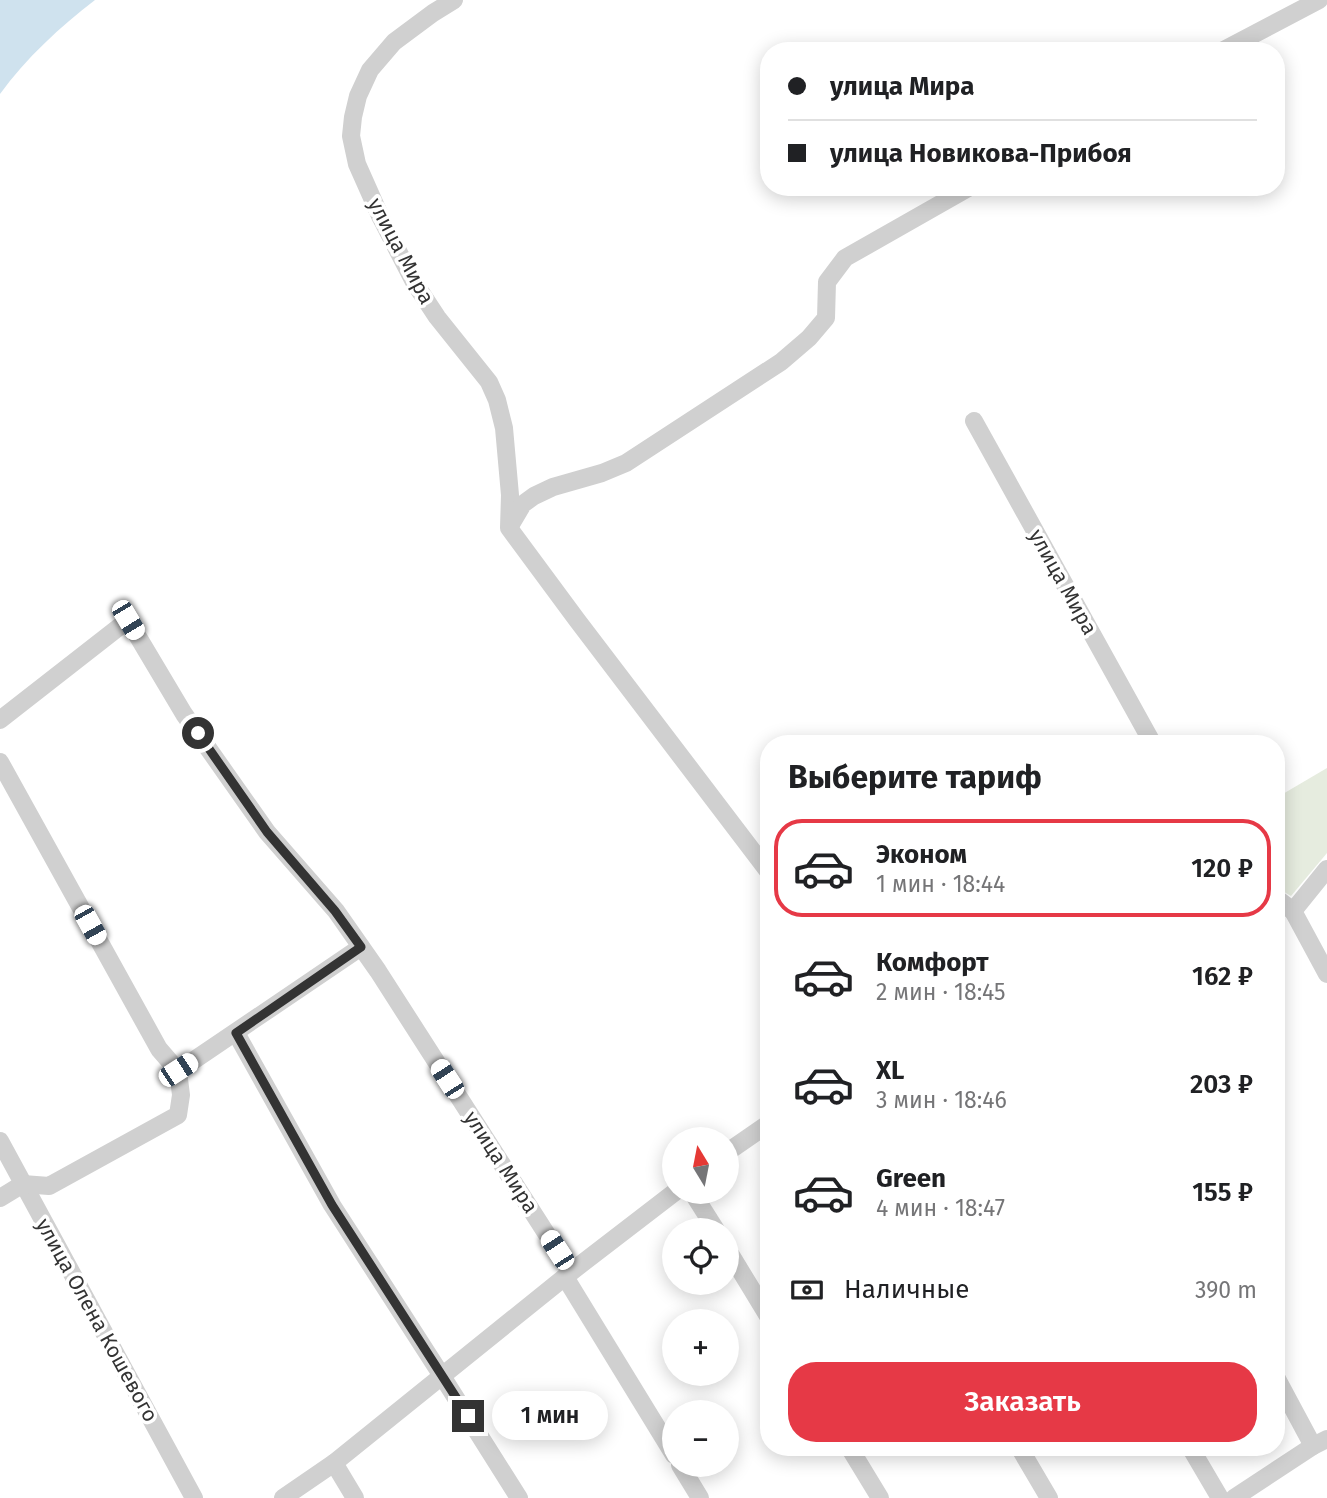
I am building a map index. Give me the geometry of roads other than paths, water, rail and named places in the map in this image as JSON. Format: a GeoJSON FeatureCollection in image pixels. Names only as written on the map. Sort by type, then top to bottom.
{"type":"FeatureCollection","features":[{"type":"Feature","properties":{"kind":"street","name":"улица Мира"},"geometry":{"type":"LineString","coordinates":[[454,0],[433,12],[394,42],[370,70],[358,96],[351,136],[357,164],[414,282],[437,317],[489,382],[497,400],[504,428],[510,495],[509,527]]}},
{"type":"Feature","properties":{"kind":"street"},"geometry":{"type":"LineString","coordinates":[[1239,42],[1319,0]]}},
{"type":"Feature","properties":{"kind":"street"},"geometry":{"type":"LineString","coordinates":[[760,860],[509,527],[523,504],[534,496],[626,463],[780,362],[809,338],[826,318],[827,282],[845,258],[954,196]]}},
{"type":"Feature","properties":{"kind":"street","name":"улица Мира"},"geometry":{"type":"LineString","coordinates":[[974,421],[1148,735]]}},
{"type":"Feature","properties":{"kind":"street","name":"улица Мира"},"geometry":{"type":"LineString","coordinates":[[0,720],[128,620],[184,713],[267,832],[335,911],[378,971],[568,1274],[662,1435]]}},
{"type":"Feature","properties":{"kind":"street"},"geometry":{"type":"LineString","coordinates":[[0,762],[159,1049],[178,1070],[181,1095],[178,1115],[49,1186],[23,1184],[0,1198]]}},
{"type":"Feature","properties":{"kind":"street"},"geometry":{"type":"LineString","coordinates":[[1293,911],[1327,869]]}},
{"type":"Feature","properties":{"kind":"street"},"geometry":{"type":"LineString","coordinates":[[1285,905],[1293,911],[1327,974]]}},
{"type":"Feature","properties":{"kind":"street"},"geometry":{"type":"LineString","coordinates":[[178,1070],[361,947]]}},
{"type":"Feature","properties":{"kind":"street"},"geometry":{"type":"LineString","coordinates":[[236,1033],[332,1205],[519,1498]]}},
{"type":"Feature","properties":{"kind":"street"},"geometry":{"type":"LineString","coordinates":[[739,1144],[760,1130]]}},
{"type":"Feature","properties":{"kind":"street","name":"улица Олена Кошевого"},"geometry":{"type":"LineString","coordinates":[[0,1141],[194,1498]]}},
{"type":"Feature","properties":{"kind":"street"},"geometry":{"type":"LineString","coordinates":[[283,1498],[334,1463],[568,1274],[662,1202]]}},
{"type":"Feature","properties":{"kind":"street"},"geometry":{"type":"LineString","coordinates":[[739,1268],[760,1303]]}},
{"type":"Feature","properties":{"kind":"street"},"geometry":{"type":"LineString","coordinates":[[1234,1498],[1320,1442],[1285,1390]]}},
{"type":"Feature","properties":{"kind":"street"},"geometry":{"type":"LineString","coordinates":[[854,1456],[880,1498]]}},
{"type":"Feature","properties":{"kind":"street"},"geometry":{"type":"LineString","coordinates":[[1025,1456],[1049,1498]]}},
{"type":"Feature","properties":{"kind":"street"},"geometry":{"type":"LineString","coordinates":[[1195,1456],[1220,1498]]}},
{"type":"Feature","properties":{"kind":"street"},"geometry":{"type":"LineString","coordinates":[[334,1463],[355,1498]]}},
{"type":"Feature","properties":{"kind":"street"},"geometry":{"type":"LineString","coordinates":[[687,1477],[700,1498]]}},
{"type":"Feature","properties":{"kind":"water"},"geometry":{"type":"Polygon","coordinates":[[[0,0],[95,0],[44,44],[0,94],[0,0]]]}}]}
